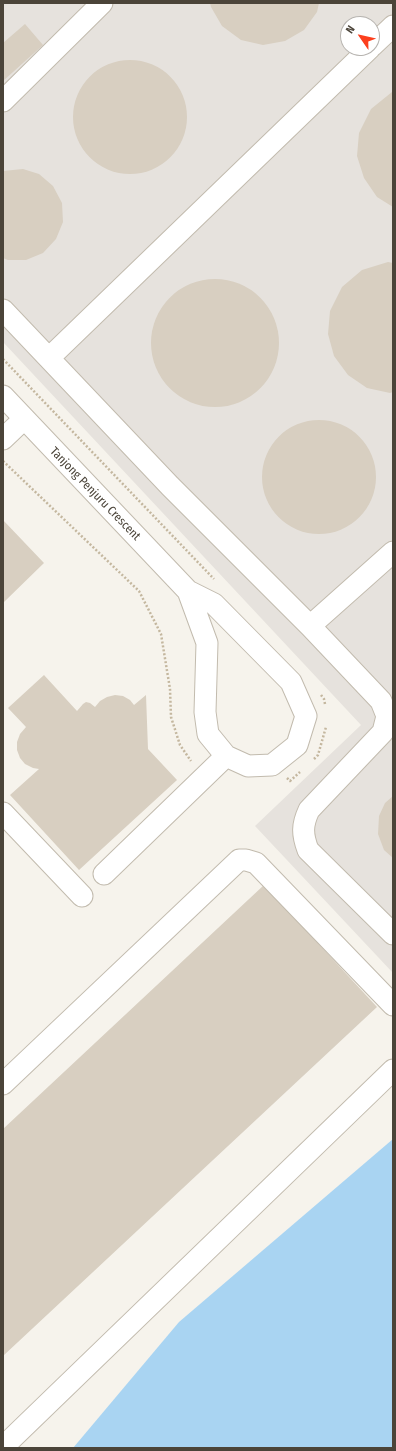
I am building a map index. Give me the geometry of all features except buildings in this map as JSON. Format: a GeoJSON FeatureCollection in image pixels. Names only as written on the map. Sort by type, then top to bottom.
{"type":"FeatureCollection","features":[{"type":"Feature","properties":{"kind":"street"},"geometry":{"type":"LineString","coordinates":[[3,101],[102,3]]}},
{"type":"Feature","properties":{"kind":"street"},"geometry":{"type":"LineString","coordinates":[[380,38],[393,26]]}},
{"type":"Feature","properties":{"kind":"street"},"geometry":{"type":"LineString","coordinates":[[49,358],[362,56]]}},
{"type":"Feature","properties":{"kind":"street"},"geometry":{"type":"LineString","coordinates":[[3,310],[170,486],[310,626],[381,701],[387,716],[383,732],[309,810],[304,820],[303,838],[308,850],[393,934]]}},
{"type":"Feature","properties":{"kind":"street","name":"Tanjong Penjuru Crescent"},"geometry":{"type":"LineString","coordinates":[[3,396],[188,591],[214,604],[291,682],[306,716],[297,745],[272,765],[248,766],[226,756],[208,734],[206,712],[207,643],[188,591]]}},
{"type":"Feature","properties":{"kind":"street"},"geometry":{"type":"LineString","coordinates":[[3,440],[24,419]]}},
{"type":"Feature","properties":{"kind":"street"},"geometry":{"type":"LineString","coordinates":[[310,626],[393,552]]}},
{"type":"Feature","properties":{"kind":"street"},"geometry":{"type":"LineString","coordinates":[[104,874],[226,756]]}},
{"type":"Feature","properties":{"kind":"street"},"geometry":{"type":"LineString","coordinates":[[3,813],[82,896]]}},
{"type":"Feature","properties":{"kind":"street"},"geometry":{"type":"LineString","coordinates":[[3,1084],[240,860],[256,863],[393,1005]]}},
{"type":"Feature","properties":{"kind":"street"},"geometry":{"type":"LineString","coordinates":[[3,1447],[393,1070]]}},
{"type":"Feature","properties":{"kind":"path"},"geometry":{"type":"LineString","coordinates":[[3,461],[139,591],[162,634],[170,689],[171,717],[180,746],[202,778]]}},
{"type":"Feature","properties":{"kind":"shaded area"},"geometry":{"type":"Polygon","coordinates":[[[3,3],[393,3],[393,973],[255,826],[361,725],[3,342],[3,3]]]}},
{"type":"Feature","properties":{"kind":"water"},"geometry":{"type":"Polygon","coordinates":[[[393,1139],[393,1448],[73,1448],[179,1322],[393,1139]]]}}]}
